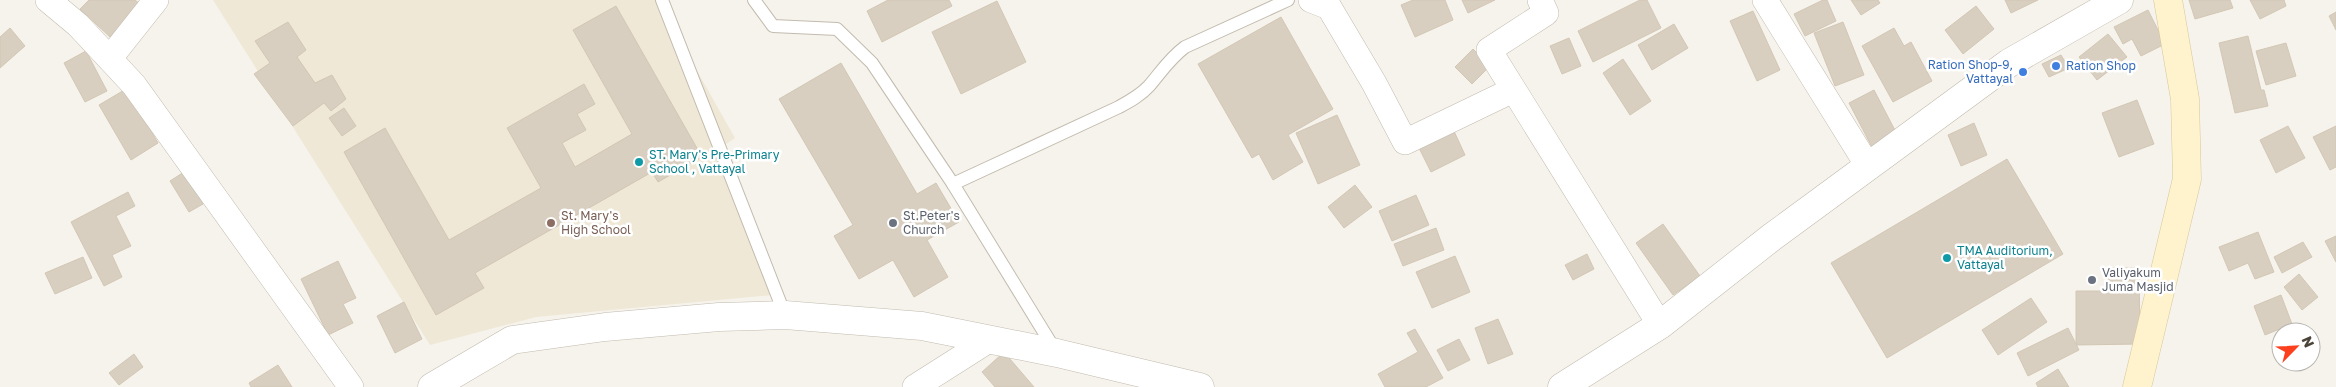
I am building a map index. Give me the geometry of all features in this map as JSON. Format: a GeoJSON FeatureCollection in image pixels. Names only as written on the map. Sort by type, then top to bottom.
{"type":"FeatureCollection","features":[{"type":"Feature","properties":{"kind":"main road"},"geometry":{"type":"LineString","coordinates":[[2137,387],[2187,178],[2185,98],[2168,0]]}},
{"type":"Feature","properties":{"kind":"street"},"geometry":{"type":"LineString","coordinates":[[48,0],[78,25],[134,85],[351,387]]}},
{"type":"Feature","properties":{"kind":"street"},"geometry":{"type":"LineString","coordinates":[[110,58],[156,0]]}},
{"type":"Feature","properties":{"kind":"street"},"geometry":{"type":"LineString","coordinates":[[1311,0],[1329,7],[1374,83],[1405,142],[1513,90]]}},
{"type":"Feature","properties":{"kind":"street"},"geometry":{"type":"LineString","coordinates":[[1540,0],[1546,13],[1489,50],[1660,325]]}},
{"type":"Feature","properties":{"kind":"street"},"geometry":{"type":"LineString","coordinates":[[1765,0],[1868,166]]}},
{"type":"Feature","properties":{"kind":"street"},"geometry":{"type":"LineString","coordinates":[[1562,387],[1660,325],[1868,166],[2009,63],[2119,0]]}},
{"type":"Feature","properties":{"kind":"street"},"geometry":{"type":"LineString","coordinates":[[432,387],[512,340],[604,327],[720,317],[785,315],[922,326],[1057,353],[1200,387]]}},
{"type":"Feature","properties":{"kind":"street"},"geometry":{"type":"LineString","coordinates":[[915,387],[989,340]]}},
{"type":"Feature","properties":{"kind":"lane"},"geometry":{"type":"LineString","coordinates":[[662,0],[785,315]]}},
{"type":"Feature","properties":{"kind":"lane"},"geometry":{"type":"LineString","coordinates":[[754,0],[772,26],[837,30],[872,63],[953,184],[1057,353]]}},
{"type":"Feature","properties":{"kind":"lane"},"geometry":{"type":"LineString","coordinates":[[953,184],[1119,107],[1139,96],[1174,54],[1185,47],[1288,0]]}},
{"type":"Feature","properties":{"kind":"shaded area","name":"St. Mary's High School"},"geometry":{"type":"Polygon","coordinates":[[[213,0],[657,0],[735,138],[715,152],[784,294],[536,317],[430,345],[213,0]]]}},
{"type":"Feature","properties":{"kind":"building"},"geometry":{"type":"Polygon","coordinates":[[[89,0],[135,0],[140,4],[110,37],[80,9],[89,0]]]}},
{"type":"Feature","properties":{"kind":"building"},"geometry":{"type":"Polygon","coordinates":[[[888,0],[949,0],[952,6],[882,42],[867,11],[888,0]]]}},
{"type":"Feature","properties":{"kind":"building"},"geometry":{"type":"Polygon","coordinates":[[[1413,0],[1445,0],[1453,20],[1415,37],[1401,5],[1413,0]]]}},
{"type":"Feature","properties":{"kind":"building"},"geometry":{"type":"Polygon","coordinates":[[[1462,0],[1495,0],[1468,13],[1462,0]]]}},
{"type":"Feature","properties":{"kind":"building"},"geometry":{"type":"Polygon","coordinates":[[[1640,0],[1647,0],[1661,28],[1593,62],[1578,31],[1640,0]]]}},
{"type":"Feature","properties":{"kind":"building"},"geometry":{"type":"Polygon","coordinates":[[[1823,0],[1827,0],[1836,21],[1805,36],[1794,14],[1823,0]]]}},
{"type":"Feature","properties":{"kind":"building"},"geometry":{"type":"Polygon","coordinates":[[[1851,0],[1878,0],[1880,3],[1861,15],[1851,0]]]}},
{"type":"Feature","properties":{"kind":"building"},"geometry":{"type":"Polygon","coordinates":[[[2005,0],[2038,0],[2011,13],[2005,0]]]}},
{"type":"Feature","properties":{"kind":"building"},"geometry":{"type":"Polygon","coordinates":[[[2189,0],[2230,0],[2233,8],[2195,19],[2189,0]]]}},
{"type":"Feature","properties":{"kind":"building"},"geometry":{"type":"Polygon","coordinates":[[[2250,0],[2284,0],[2286,6],[2260,19],[2250,0]]]}},
{"type":"Feature","properties":{"kind":"building"},"geometry":{"type":"Polygon","coordinates":[[[997,1],[1026,62],[961,94],[932,32],[997,1]]]}},
{"type":"Feature","properties":{"kind":"building","name":"ST. Mary's Pre-Primary School , Vattayal"},"geometry":{"type":"Polygon","coordinates":[[[616,6],[702,157],[658,182],[652,172],[475,273],[484,288],[436,315],[344,152],[385,128],[449,240],[541,188],[507,128],[584,84],[595,104],[577,114],[586,130],[562,143],[575,167],[632,134],[573,30],[616,6]]]}},
{"type":"Feature","properties":{"kind":"building"},"geometry":{"type":"Polygon","coordinates":[[[1976,6],[1994,29],[1963,54],[1945,30],[1976,6]]]}},
{"type":"Feature","properties":{"kind":"building"},"geometry":{"type":"Polygon","coordinates":[[[2148,10],[2165,44],[2141,56],[2132,39],[2123,44],[2114,27],[2148,10]]]}},
{"type":"Feature","properties":{"kind":"building"},"geometry":{"type":"Polygon","coordinates":[[[1753,11],[1780,70],[1757,81],[1730,21],[1753,11]]]}},
{"type":"Feature","properties":{"kind":"building"},"geometry":{"type":"Polygon","coordinates":[[[2336,12],[2336,30],[2329,16],[2336,12]]]}},
{"type":"Feature","properties":{"kind":"building"},"geometry":{"type":"Polygon","coordinates":[[[1281,17],[1333,109],[1288,135],[1303,162],[1273,180],[1259,154],[1252,158],[1198,64],[1281,17]]]}},
{"type":"Feature","properties":{"kind":"building"},"geometry":{"type":"Polygon","coordinates":[[[288,22],[306,50],[297,57],[315,83],[332,75],[346,99],[331,111],[324,103],[293,126],[254,74],[270,63],[255,41],[288,22]]]}},
{"type":"Feature","properties":{"kind":"building"},"geometry":{"type":"Polygon","coordinates":[[[1843,22],[1864,75],[1835,86],[1814,33],[1843,22]]]}},
{"type":"Feature","properties":{"kind":"building"},"geometry":{"type":"Polygon","coordinates":[[[1674,24],[1688,48],[1652,70],[1638,45],[1674,24]]]}},
{"type":"Feature","properties":{"kind":"building"},"geometry":{"type":"Polygon","coordinates":[[[10,28],[25,46],[0,68],[0,37],[10,28]]]}},
{"type":"Feature","properties":{"kind":"building"},"geometry":{"type":"Polygon","coordinates":[[[1894,28],[1904,46],[1911,42],[1932,81],[1893,102],[1862,46],[1894,28]]]}},
{"type":"Feature","properties":{"kind":"building"},"geometry":{"type":"Polygon","coordinates":[[[2108,34],[2127,57],[2097,80],[2079,57],[2108,34]]]}},
{"type":"Feature","properties":{"kind":"building"},"geometry":{"type":"Polygon","coordinates":[[[2248,36],[2261,90],[2264,90],[2268,106],[2235,113],[2219,43],[2248,36]]]}},
{"type":"Feature","properties":{"kind":"building"},"geometry":{"type":"Polygon","coordinates":[[[1569,38],[1581,66],[1562,74],[1550,46],[1569,38]]]}},
{"type":"Feature","properties":{"kind":"building"},"geometry":{"type":"Polygon","coordinates":[[[2286,43],[2296,76],[2266,85],[2256,51],[2286,43]]]}},
{"type":"Feature","properties":{"kind":"building"},"geometry":{"type":"Polygon","coordinates":[[[1473,49],[1490,66],[1472,84],[1455,67],[1473,49]]]}},
{"type":"Feature","properties":{"kind":"building"},"geometry":{"type":"Polygon","coordinates":[[[86,51],[107,91],[85,102],[64,63],[86,51]]]}},
{"type":"Feature","properties":{"kind":"building","name":"Ration Shop"},"geometry":{"type":"Polygon","coordinates":[[[2061,55],[2069,68],[2049,77],[2042,64],[2061,55]]]}},
{"type":"Feature","properties":{"kind":"building"},"geometry":{"type":"Polygon","coordinates":[[[1623,59],[1651,101],[1630,115],[1603,73],[1623,59]]]}},
{"type":"Feature","properties":{"kind":"building"},"geometry":{"type":"Polygon","coordinates":[[[841,63],[917,194],[936,183],[959,222],[927,240],[948,277],[914,297],[893,260],[859,279],[834,236],[853,225],[779,99],[841,63]]]}},
{"type":"Feature","properties":{"kind":"building"},"geometry":{"type":"Polygon","coordinates":[[[126,89],[158,143],[131,160],[99,105],[126,89]]]}},
{"type":"Feature","properties":{"kind":"building"},"geometry":{"type":"Polygon","coordinates":[[[1874,90],[1899,138],[1874,151],[1849,103],[1874,90]]]}},
{"type":"Feature","properties":{"kind":"building"},"geometry":{"type":"Polygon","coordinates":[[[2137,100],[2154,144],[2119,157],[2102,113],[2137,100]]]}},
{"type":"Feature","properties":{"kind":"building"},"geometry":{"type":"Polygon","coordinates":[[[344,108],[356,126],[342,136],[329,118],[344,108]]]}},
{"type":"Feature","properties":{"kind":"building"},"geometry":{"type":"Polygon","coordinates":[[[1337,115],[1360,165],[1318,184],[1296,133],[1337,115]]]}},
{"type":"Feature","properties":{"kind":"building"},"geometry":{"type":"Polygon","coordinates":[[[1974,123],[1987,155],[1961,166],[1948,135],[1974,123]]]}},
{"type":"Feature","properties":{"kind":"building"},"geometry":{"type":"Polygon","coordinates":[[[2288,126],[2305,158],[2276,173],[2260,140],[2288,126]]]}},
{"type":"Feature","properties":{"kind":"building"},"geometry":{"type":"Polygon","coordinates":[[[2336,126],[2336,167],[2330,170],[2313,137],[2336,126]]]}},
{"type":"Feature","properties":{"kind":"building"},"geometry":{"type":"Polygon","coordinates":[[[1453,129],[1465,155],[1431,172],[1418,146],[1453,129]]]}},
{"type":"Feature","properties":{"kind":"building","name":"TMA Auditorium, Vattayal"},"geometry":{"type":"Polygon","coordinates":[[[2007,159],[2063,254],[1887,358],[1831,263],[2007,159]]]}},
{"type":"Feature","properties":{"kind":"building"},"geometry":{"type":"Polygon","coordinates":[[[184,172],[203,204],[189,212],[170,181],[184,172]]]}},
{"type":"Feature","properties":{"kind":"building"},"geometry":{"type":"Polygon","coordinates":[[[1355,185],[1372,207],[1344,228],[1328,207],[1355,185]]]}},
{"type":"Feature","properties":{"kind":"building"},"geometry":{"type":"Polygon","coordinates":[[[128,192],[135,206],[116,216],[131,246],[112,255],[122,277],[104,286],[71,222],[128,192]]]}},
{"type":"Feature","properties":{"kind":"building"},"geometry":{"type":"Polygon","coordinates":[[[1416,195],[1429,225],[1392,241],[1379,211],[1416,195]]]}},
{"type":"Feature","properties":{"kind":"building"},"geometry":{"type":"Polygon","coordinates":[[[1663,224],[1700,276],[1673,295],[1636,243],[1663,224]]]}},
{"type":"Feature","properties":{"kind":"building"},"geometry":{"type":"Polygon","coordinates":[[[1436,228],[1444,250],[1403,266],[1394,244],[1436,228]]]}},
{"type":"Feature","properties":{"kind":"building"},"geometry":{"type":"Polygon","coordinates":[[[2258,232],[2274,272],[2255,279],[2248,263],[2229,271],[2219,247],[2258,232]]]}},
{"type":"Feature","properties":{"kind":"building"},"geometry":{"type":"Polygon","coordinates":[[[2336,236],[2336,262],[2325,241],[2336,236]]]}},
{"type":"Feature","properties":{"kind":"building"},"geometry":{"type":"Polygon","coordinates":[[[2303,242],[2312,257],[2282,273],[2274,257],[2303,242]]]}},
{"type":"Feature","properties":{"kind":"building"},"geometry":{"type":"Polygon","coordinates":[[[1587,254],[1594,269],[1573,280],[1565,265],[1587,254]]]}},
{"type":"Feature","properties":{"kind":"building"},"geometry":{"type":"Polygon","coordinates":[[[1455,256],[1470,292],[1432,308],[1416,272],[1455,256]]]}},
{"type":"Feature","properties":{"kind":"building"},"geometry":{"type":"Polygon","coordinates":[[[83,257],[92,278],[55,294],[45,273],[83,257]]]}},
{"type":"Feature","properties":{"kind":"building"},"geometry":{"type":"Polygon","coordinates":[[[338,261],[356,298],[343,304],[353,323],[328,335],[301,279],[338,261]]]}},
{"type":"Feature","properties":{"kind":"building"},"geometry":{"type":"Polygon","coordinates":[[[2108,268],[2139,268],[2140,344],[2076,345],[2076,291],[2108,291],[2108,268]]]}},
{"type":"Feature","properties":{"kind":"building"},"geometry":{"type":"Polygon","coordinates":[[[2299,274],[2318,297],[2302,310],[2284,287],[2299,274]]]}},
{"type":"Feature","properties":{"kind":"building"},"geometry":{"type":"Polygon","coordinates":[[[2281,295],[2291,322],[2271,322],[2271,333],[2265,335],[2254,306],[2281,295]]]}},
{"type":"Feature","properties":{"kind":"building"},"geometry":{"type":"Polygon","coordinates":[[[2031,298],[2047,322],[1998,355],[1982,330],[2031,298]]]}},
{"type":"Feature","properties":{"kind":"building"},"geometry":{"type":"Polygon","coordinates":[[[404,302],[422,339],[395,353],[377,316],[404,302]]]}},
{"type":"Feature","properties":{"kind":"building"},"geometry":{"type":"Polygon","coordinates":[[[1498,319],[1513,354],[1488,364],[1475,328],[1498,319]]]}},
{"type":"Feature","properties":{"kind":"building"},"geometry":{"type":"Polygon","coordinates":[[[2068,328],[2079,350],[2028,376],[2017,353],[2068,328]]]}},
{"type":"Feature","properties":{"kind":"building"},"geometry":{"type":"Polygon","coordinates":[[[1415,329],[1443,378],[1426,387],[1385,387],[1378,374],[1418,352],[1407,333],[1415,329]]]}},
{"type":"Feature","properties":{"kind":"building"},"geometry":{"type":"Polygon","coordinates":[[[1459,339],[1470,360],[1448,371],[1437,350],[1459,339]]]}},
{"type":"Feature","properties":{"kind":"building"},"geometry":{"type":"Polygon","coordinates":[[[1004,352],[1034,387],[995,387],[982,372],[1004,352]]]}},
{"type":"Feature","properties":{"kind":"building"},"geometry":{"type":"Polygon","coordinates":[[[134,354],[143,367],[119,385],[109,373],[134,354]]]}},
{"type":"Feature","properties":{"kind":"building"},"geometry":{"type":"Polygon","coordinates":[[[278,365],[292,387],[251,387],[249,383],[278,365]]]}},
{"type":"Feature","properties":{"kind":"building"},"geometry":{"type":"Polygon","coordinates":[[[2058,369],[2069,387],[2038,387],[2036,383],[2058,369]]]}},
{"type":"Feature","properties":{"kind":"place","name":"Ration Shop"},"geometry":{"type":"Point","coordinates":[2056,66]}},
{"type":"Feature","properties":{"kind":"place","name":"Ration Shop-9, Vattayal"},"geometry":{"type":"Point","coordinates":[2023,72]}},
{"type":"Feature","properties":{"kind":"place","name":"ST. Mary's Pre-Primary School , Vattayal"},"geometry":{"type":"Point","coordinates":[639,162]}},
{"type":"Feature","properties":{"kind":"place","name":"St. Mary's High School"},"geometry":{"type":"Point","coordinates":[551,223]}},
{"type":"Feature","properties":{"kind":"place","name":"St.Peter's Church"},"geometry":{"type":"Point","coordinates":[893,223]}},
{"type":"Feature","properties":{"kind":"place","name":"TMA Auditorium, Vattayal"},"geometry":{"type":"Point","coordinates":[1947,258]}},
{"type":"Feature","properties":{"kind":"place","name":"Valiyakum Juma Masjid"},"geometry":{"type":"Point","coordinates":[2092,280]}}]}
